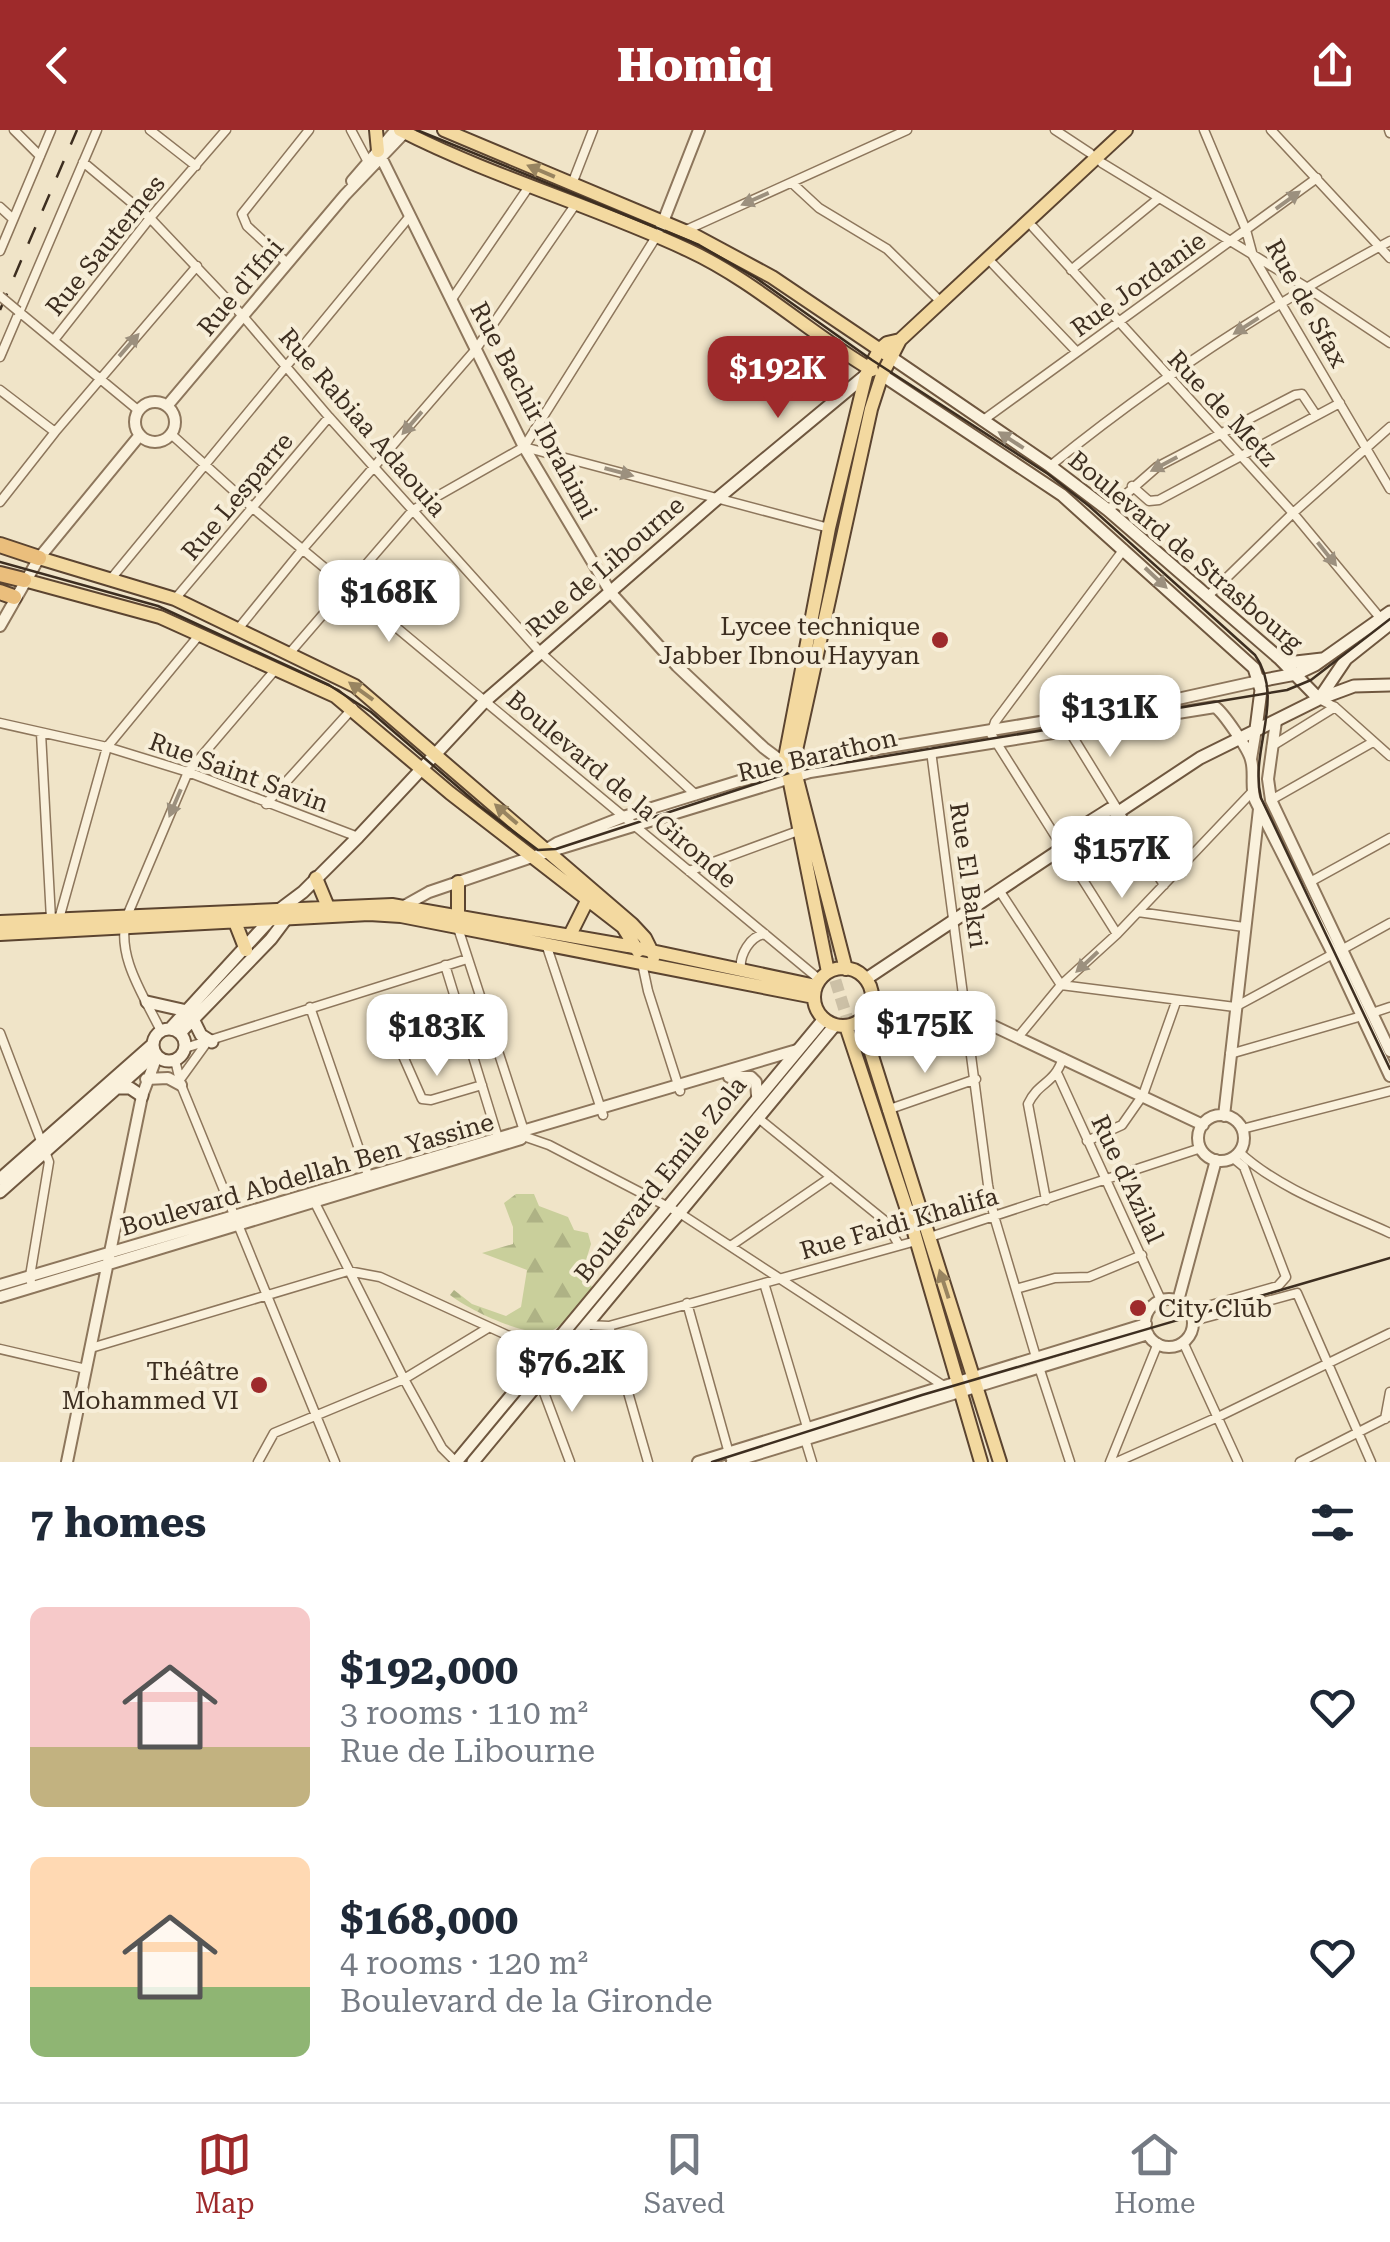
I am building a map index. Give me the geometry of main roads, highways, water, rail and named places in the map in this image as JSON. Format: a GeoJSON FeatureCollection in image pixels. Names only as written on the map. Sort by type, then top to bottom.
{"type":"FeatureCollection","features":[{"type":"Feature","properties":{"kind":"highway"},"geometry":{"type":"LineString","coordinates":[[0,546],[39,558]]}},
{"type":"Feature","properties":{"kind":"highway"},"geometry":{"type":"LineString","coordinates":[[0,574],[24,580]]}},
{"type":"Feature","properties":{"kind":"main road"},"geometry":{"type":"LineString","coordinates":[[376,130],[376,159]]}},
{"type":"Feature","properties":{"kind":"main road"},"geometry":{"type":"LineString","coordinates":[[444,130],[684,231],[772,277],[892,358]]}},
{"type":"Feature","properties":{"kind":"main road"},"geometry":{"type":"LineString","coordinates":[[988,265],[981,258],[1114,130]]}},
{"type":"Feature","properties":{"kind":"main road"},"geometry":{"type":"LineString","coordinates":[[988,265],[1126,130]]}},
{"type":"Feature","properties":{"kind":"main road"},"geometry":{"type":"LineString","coordinates":[[1000,1462],[976,1381],[923,1239],[835,1023],[817,1010],[820,984],[789,769],[829,528],[862,410],[900,340],[1033,227],[1137,130]]}},
{"type":"Feature","properties":{"kind":"main road"},"geometry":{"type":"LineString","coordinates":[[402,131],[656,237],[742,279],[867,371],[882,375]]}},
{"type":"Feature","properties":{"kind":"main road"},"geometry":{"type":"LineString","coordinates":[[835,1023],[861,1021],[873,998],[866,979],[846,969],[789,769],[867,371],[879,350],[900,340]]}},
{"type":"Feature","properties":{"kind":"main road","name":"Boulevard de Strasbourg"},"geometry":{"type":"LineString","coordinates":[[892,358],[1108,510],[1279,658],[1319,699]]}},
{"type":"Feature","properties":{"kind":"main road","name":"Rue de Libourne"},"geometry":{"type":"LineString","coordinates":[[282,915],[485,702],[867,371]]}},
{"type":"Feature","properties":{"kind":"main road","name":"Boulevard de Strasbourg"},"geometry":{"type":"LineString","coordinates":[[882,375],[1062,494],[1254,668],[1259,681]]}},
{"type":"Feature","properties":{"kind":"main road"},"geometry":{"type":"LineString","coordinates":[[795,726],[864,424],[862,410]]}},
{"type":"Feature","properties":{"kind":"main road"},"geometry":{"type":"LineString","coordinates":[[39,558],[175,599],[355,686],[623,927],[647,957]]}},
{"type":"Feature","properties":{"kind":"main road"},"geometry":{"type":"LineString","coordinates":[[24,580],[160,616],[326,691],[354,708],[450,793],[542,854],[632,924],[647,957]]}},
{"type":"Feature","properties":{"kind":"main road"},"geometry":{"type":"LineString","coordinates":[[1256,729],[1261,700],[1259,681],[1296,674],[1387,618]]}},
{"type":"Feature","properties":{"kind":"main road"},"geometry":{"type":"LineString","coordinates":[[1319,699],[1346,659],[1387,618]]}},
{"type":"Feature","properties":{"kind":"main road"},"geometry":{"type":"LineString","coordinates":[[1279,658],[1296,662],[1326,658]]}},
{"type":"Feature","properties":{"kind":"main road"},"geometry":{"type":"LineString","coordinates":[[866,979],[1061,849],[1064,838],[1110,809],[1120,811],[1200,758],[1319,699],[1354,686],[1390,686]]}},
{"type":"Feature","properties":{"kind":"main road"},"geometry":{"type":"LineString","coordinates":[[316,878],[328,907]]}},
{"type":"Feature","properties":{"kind":"main road"},"geometry":{"type":"LineString","coordinates":[[458,882],[458,922]]}},
{"type":"Feature","properties":{"kind":"main road"},"geometry":{"type":"LineString","coordinates":[[570,936],[588,899]]}},
{"type":"Feature","properties":{"kind":"main road"},"geometry":{"type":"LineString","coordinates":[[0,922],[235,922],[328,907],[404,906],[546,944],[820,984]]}},
{"type":"Feature","properties":{"kind":"main road"},"geometry":{"type":"LineString","coordinates":[[0,934],[125,922],[369,914],[570,936],[647,957],[820,984],[846,969]]}},
{"type":"Feature","properties":{"kind":"main road"},"geometry":{"type":"LineString","coordinates":[[190,1015],[282,915]]}},
{"type":"Feature","properties":{"kind":"main road"},"geometry":{"type":"LineString","coordinates":[[0,1180],[155,1051],[282,915]]}},
{"type":"Feature","properties":{"kind":"main road"},"geometry":{"type":"LineString","coordinates":[[235,922],[246,950]]}},
{"type":"Feature","properties":{"kind":"main road"},"geometry":{"type":"LineString","coordinates":[[146,1002],[190,1015],[208,1043]]}},
{"type":"Feature","properties":{"kind":"main road"},"geometry":{"type":"LineString","coordinates":[[861,1021],[923,1239],[954,1386],[984,1462]]}},
{"type":"Feature","properties":{"kind":"main road","name":"Boulevard Emile Zola"},"geometry":{"type":"LineString","coordinates":[[473,1462],[586,1325],[758,1095],[798,1050],[835,1023]]}},
{"type":"Feature","properties":{"kind":"main road","name":"Boulevard Emile Zola"},"geometry":{"type":"LineString","coordinates":[[456,1462],[546,1353],[758,1117],[835,1023]]}},
{"type":"Feature","properties":{"kind":"main road"},"geometry":{"type":"LineString","coordinates":[[155,1051],[165,1061],[174,1060],[185,1048],[170,1031]]}},
{"type":"Feature","properties":{"kind":"main road"},"geometry":{"type":"LineString","coordinates":[[110,1090],[130,1088],[142,1096]]}},
{"type":"Feature","properties":{"kind":"main road"},"geometry":{"type":"LineString","coordinates":[[0,1192],[45,1146]]}},
{"type":"Feature","properties":{"kind":"main road"},"geometry":{"type":"LineString","coordinates":[[971,1410],[984,1462]]}},
{"type":"Feature","properties":{"kind":"tunnel"},"geometry":{"type":"LineString","coordinates":[[815,870],[837,968]]}},
{"type":"Feature","properties":{"kind":"tunnel"},"geometry":{"type":"LineString","coordinates":[[830,963],[852,1034]]}},
{"type":"Feature","properties":{"kind":"tunnel"},"geometry":{"type":"LineString","coordinates":[[853,1025],[904,1177]]}},
{"type":"Feature","properties":{"kind":"tunnel"},"geometry":{"type":"LineString","coordinates":[[944,1306],[973,1409]]}},
{"type":"Feature","properties":{"kind":"tram line"},"geometry":{"type":"LineString","coordinates":[[417,130],[699,245],[756,278],[872,360],[1048,474],[1255,655],[1267,689],[1259,762],[1261,798],[1390,1069]]}},
{"type":"Feature","properties":{"kind":"tram line"},"geometry":{"type":"LineString","coordinates":[[0,562],[158,606],[329,685],[371,712],[480,806],[538,850],[556,849],[795,771],[1287,690],[1311,680],[1390,619]]}},
{"type":"Feature","properties":{"kind":"tram line"},"geometry":{"type":"LineString","coordinates":[[712,1462],[922,1395],[1390,1258]]}},
{"type":"Feature","properties":{"kind":"railway"},"geometry":{"type":"LineString","coordinates":[[0,310],[77,130]]}},
{"type":"Feature","properties":{"kind":"place","name":"Lycee technique Jabber Ibnou Hayyan"},"geometry":{"type":"Point","coordinates":[940,640]}},
{"type":"Feature","properties":{"kind":"place","name":"City Club"},"geometry":{"type":"Point","coordinates":[1138,1308]}},
{"type":"Feature","properties":{"kind":"place","name":"Théâtre Mohammed VI"},"geometry":{"type":"Point","coordinates":[259,1385]}}]}
